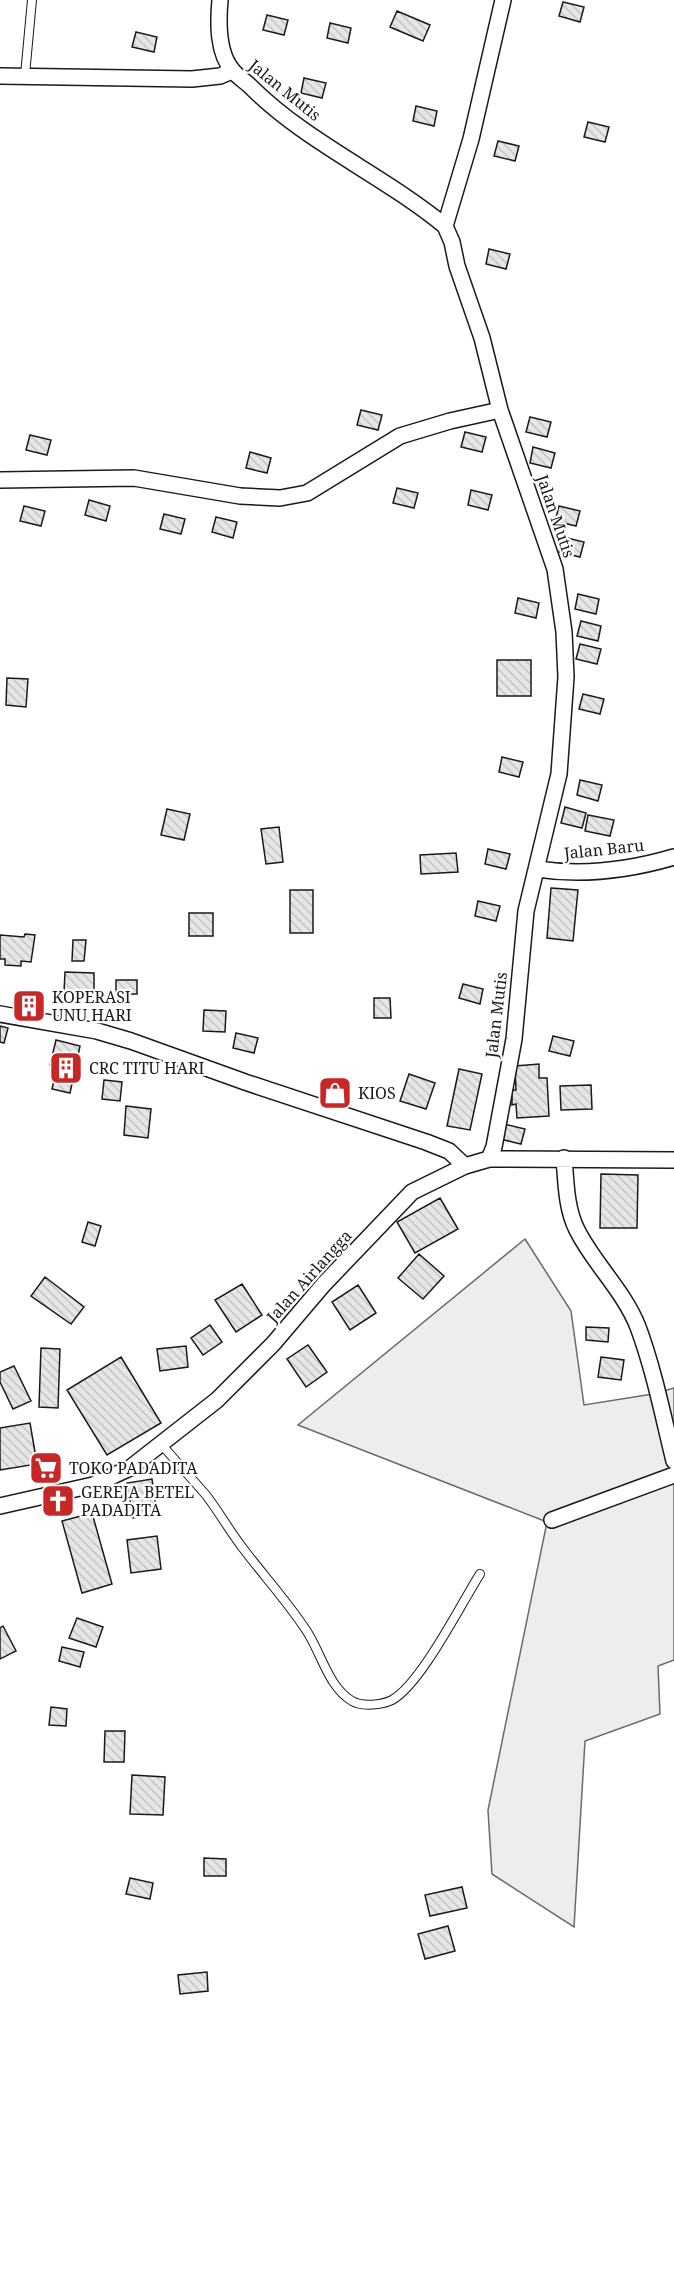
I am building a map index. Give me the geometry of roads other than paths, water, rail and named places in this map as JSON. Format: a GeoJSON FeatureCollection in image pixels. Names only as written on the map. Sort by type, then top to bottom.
{"type":"FeatureCollection","features":[{"type":"Feature","properties":{"kind":"street","name":"Jalan Mutis"},"geometry":{"type":"LineString","coordinates":[[220,0],[220,38],[225,57],[232,70],[261,97],[298,126],[445,226],[482,338],[500,410],[555,569],[564,632],[566,677],[559,774],[526,911],[514,1039],[494,1147],[489,1159]]}},
{"type":"Feature","properties":{"kind":"street"},"geometry":{"type":"LineString","coordinates":[[445,226],[471,139],[503,0]]}},
{"type":"Feature","properties":{"kind":"street"},"geometry":{"type":"LineString","coordinates":[[0,76],[192,79],[220,76],[232,70]]}},
{"type":"Feature","properties":{"kind":"street"},"geometry":{"type":"LineString","coordinates":[[0,480],[134,478],[240,496],[280,498],[307,493],[400,436],[450,421],[500,410]]}},
{"type":"Feature","properties":{"kind":"street","name":"Jalan Baru"},"geometry":{"type":"LineString","coordinates":[[537,869],[567,873],[592,872],[674,857]]}},
{"type":"Feature","properties":{"kind":"street"},"geometry":{"type":"LineString","coordinates":[[0,1014],[97,1031],[131,1041],[278,1094],[426,1142],[449,1151],[465,1166]]}},
{"type":"Feature","properties":{"kind":"street"},"geometry":{"type":"LineString","coordinates":[[564,1158],[568,1197],[577,1230],[622,1298],[637,1326],[655,1383],[674,1461]]}},
{"type":"Feature","properties":{"kind":"street","name":"Jalan Airlangga"},"geometry":{"type":"LineString","coordinates":[[0,1506],[93,1485],[130,1468],[218,1400],[280,1337],[369,1236],[412,1192],[465,1166],[489,1159],[674,1160]]}},
{"type":"Feature","properties":{"kind":"street"},"geometry":{"type":"LineString","coordinates":[[552,1520],[674,1475]]}},
{"type":"Feature","properties":{"kind":"lane"},"geometry":{"type":"LineString","coordinates":[[25,75],[32,0]]}},
{"type":"Feature","properties":{"kind":"lane"},"geometry":{"type":"LineString","coordinates":[[160,1444],[207,1496],[241,1546],[305,1628],[342,1693],[354,1702],[372,1705],[392,1700],[412,1681],[480,1574]]}},
{"type":"Feature","properties":{"kind":"place","name":"KOPERASI UNU HARI"},"geometry":{"type":"Point","coordinates":[29,1006]}},
{"type":"Feature","properties":{"kind":"place","name":"CRC TITU HARI"},"geometry":{"type":"Point","coordinates":[66,1068]}},
{"type":"Feature","properties":{"kind":"place","name":"KIOS"},"geometry":{"type":"Point","coordinates":[335,1093]}},
{"type":"Feature","properties":{"kind":"place","name":"TOKO PADADITA"},"geometry":{"type":"Point","coordinates":[46,1468]}},
{"type":"Feature","properties":{"kind":"place","name":"GEREJA BETEL PADADITA"},"geometry":{"type":"Point","coordinates":[58,1501]}}]}
